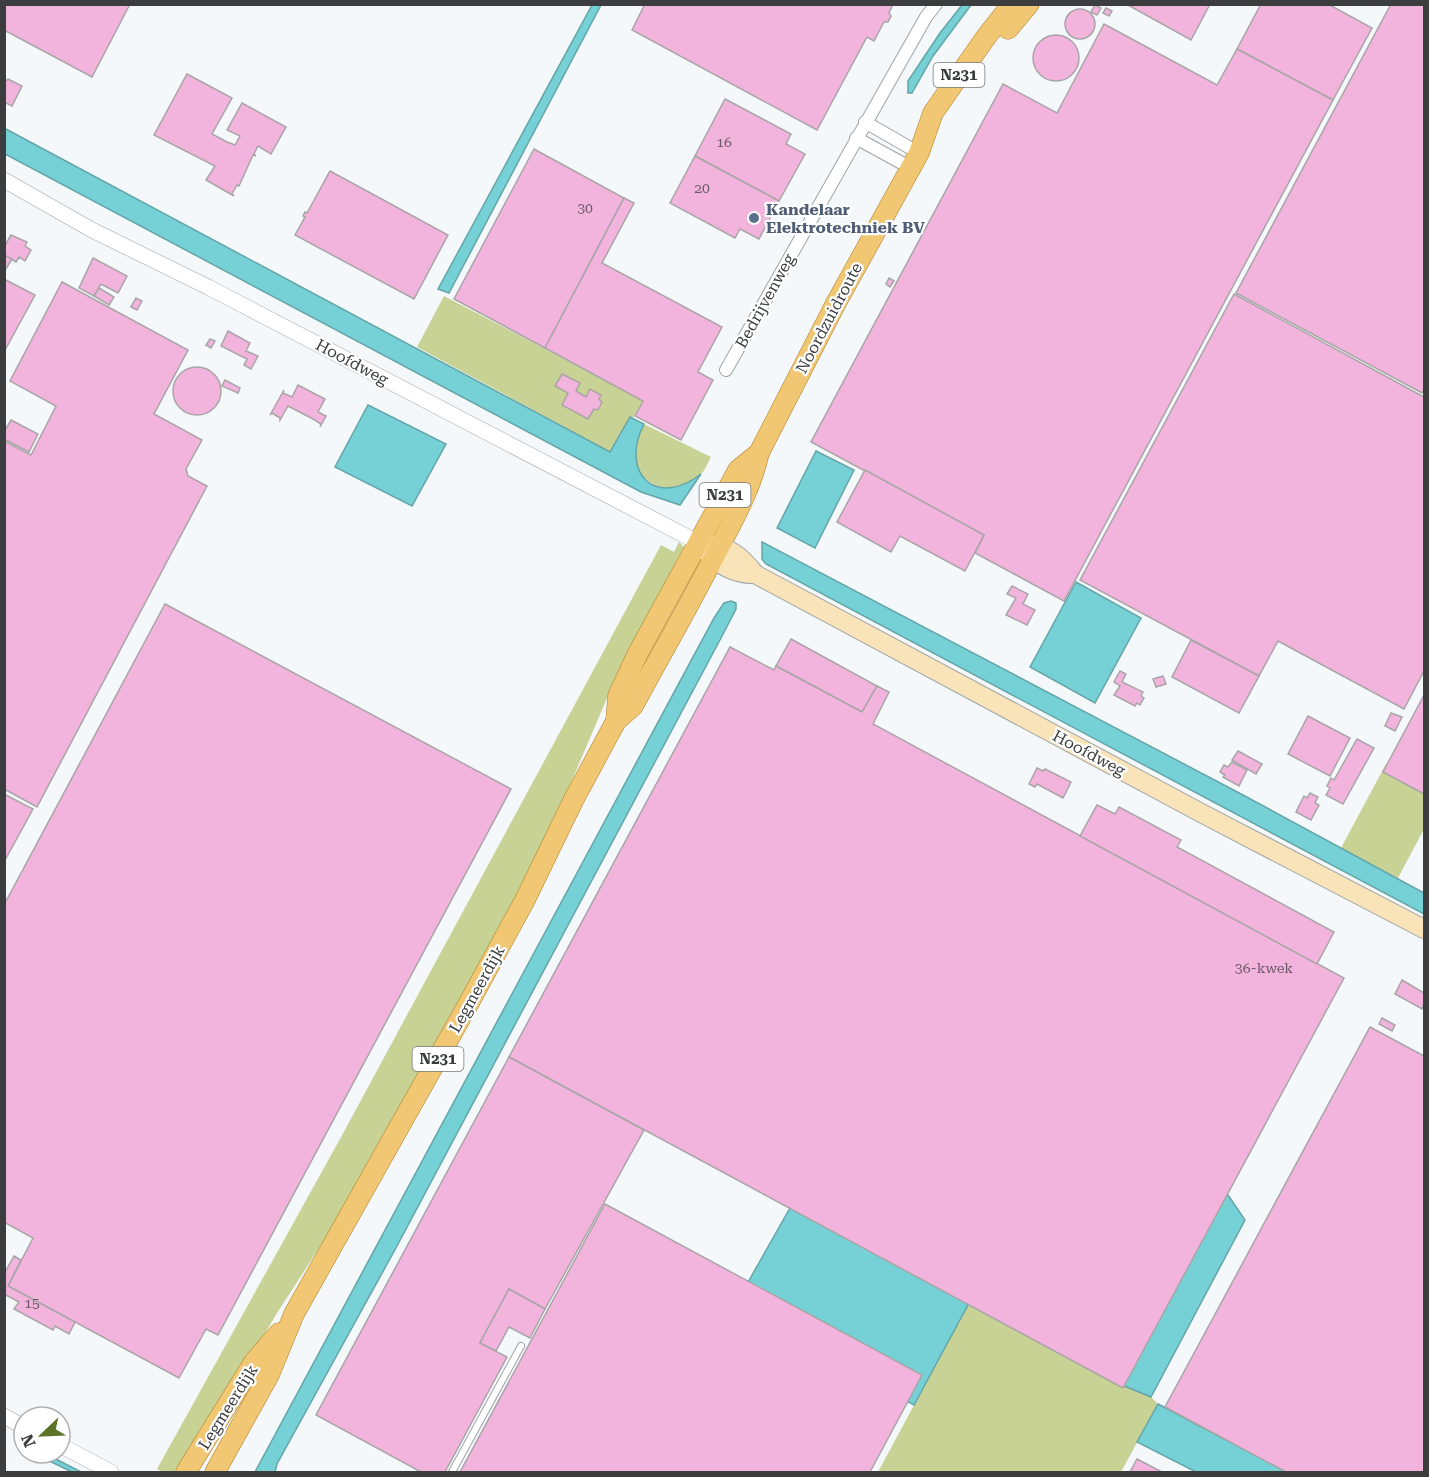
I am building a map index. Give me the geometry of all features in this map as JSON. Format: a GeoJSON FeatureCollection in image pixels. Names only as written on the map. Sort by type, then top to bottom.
{"type":"FeatureCollection","features":[{"type":"Feature","properties":{"kind":"main road","name":"Noordzuidroute"},"geometry":{"type":"LineString","coordinates":[[915,160],[933,113],[1012,4]]}},
{"type":"Feature","properties":{"kind":"main road","name":"Noordzuidroute"},"geometry":{"type":"LineString","coordinates":[[716,553],[744,498],[754,474],[759,453],[836,303],[915,160],[990,53],[1029,4]]}},
{"type":"Feature","properties":{"kind":"main road","name":"Noordzuidroute"},"geometry":{"type":"LineString","coordinates":[[699,543],[738,470],[759,453]]}},
{"type":"Feature","properties":{"kind":"main road","name":"Hoofdweg"},"geometry":{"type":"LineString","coordinates":[[699,543],[716,553],[742,575],[754,574],[1205,815],[1425,929]]}},
{"type":"Feature","properties":{"kind":"main road","name":"Legmeerdijk"},"geometry":{"type":"LineString","coordinates":[[616,722],[618,696],[638,653],[699,543]]}},
{"type":"Feature","properties":{"kind":"main road","name":"Legmeerdijk"},"geometry":{"type":"LineString","coordinates":[[215,1473],[269,1375],[294,1314],[525,900],[574,799],[616,722],[633,706],[716,553]]}},
{"type":"Feature","properties":{"kind":"main road","name":"Legmeerdijk"},"geometry":{"type":"LineString","coordinates":[[186,1473],[255,1362],[294,1314]]}},
{"type":"Feature","properties":{"kind":"street","name":"Bedrijvenweg"},"geometry":{"type":"LineString","coordinates":[[726,370],[865,122],[926,17],[936,4]]}},
{"type":"Feature","properties":{"kind":"street"},"geometry":{"type":"LineString","coordinates":[[865,122],[915,160]]}},
{"type":"Feature","properties":{"kind":"street"},"geometry":{"type":"LineString","coordinates":[[856,138],[915,160]]}},
{"type":"Feature","properties":{"kind":"street","name":"Hoofdweg"},"geometry":{"type":"LineString","coordinates":[[4,180],[92,230],[208,287],[699,543]]}},
{"type":"Feature","properties":{"kind":"street"},"geometry":{"type":"LineString","coordinates":[[72,1452],[111,1473]]}},
{"type":"Feature","properties":{"kind":"lane"},"geometry":{"type":"LineString","coordinates":[[452,1473],[521,1346]]}},
{"type":"Feature","properties":{"kind":"green space"},"geometry":{"type":"Polygon","coordinates":[[[444,296],[643,400],[633,418],[630,417],[611,452],[417,347],[444,296]]]}},
{"type":"Feature","properties":{"kind":"green space"},"geometry":{"type":"Polygon","coordinates":[[[644,424],[711,457],[700,475],[687,483],[669,488],[653,484],[641,474],[635,459],[635,450],[644,424]]]}},
{"type":"Feature","properties":{"kind":"green space"},"geometry":{"type":"Polygon","coordinates":[[[679,542],[684,547],[619,670],[544,846],[467,991],[327,1236],[277,1313],[185,1468],[171,1473],[157,1469],[340,1139],[661,545],[674,552],[679,542]]]}},
{"type":"Feature","properties":{"kind":"green space"},"geometry":{"type":"Polygon","coordinates":[[[1386,764],[1424,785],[1424,829],[1398,878],[1341,848],[1386,764]]]}},
{"type":"Feature","properties":{"kind":"green space"},"geometry":{"type":"Polygon","coordinates":[[[969,1303],[1122,1385],[1151,1397],[1158,1404],[1121,1472],[878,1472],[969,1303]]]}},
{"type":"Feature","properties":{"kind":"water"},"geometry":{"type":"Polygon","coordinates":[[[592,5],[601,5],[449,293],[438,289],[592,5]]]}},
{"type":"Feature","properties":{"kind":"water"},"geometry":{"type":"Polygon","coordinates":[[[962,5],[971,5],[933,56],[912,93],[908,93],[908,81],[962,5]]]}},
{"type":"Feature","properties":{"kind":"water"},"geometry":{"type":"Polygon","coordinates":[[[4,128],[610,452],[630,417],[644,424],[637,442],[636,457],[639,471],[646,481],[670,488],[685,484],[701,474],[680,505],[641,492],[5,154],[4,128]]]}},
{"type":"Feature","properties":{"kind":"water"},"geometry":{"type":"Polygon","coordinates":[[[368,405],[446,444],[412,506],[335,467],[368,405]]]}},
{"type":"Feature","properties":{"kind":"water"},"geometry":{"type":"Polygon","coordinates":[[[816,451],[854,470],[815,548],[777,528],[816,451]]]}},
{"type":"Feature","properties":{"kind":"water"},"geometry":{"type":"Polygon","coordinates":[[[762,542],[1424,893],[1424,914],[766,564],[762,559],[762,542]]]}},
{"type":"Feature","properties":{"kind":"water"},"geometry":{"type":"Polygon","coordinates":[[[1076,582],[1141,618],[1095,703],[1030,667],[1076,582]]]}},
{"type":"Feature","properties":{"kind":"water"},"geometry":{"type":"Polygon","coordinates":[[[731,601],[736,603],[736,609],[721,638],[397,1246],[277,1464],[275,1472],[255,1472],[714,618],[724,603],[731,601]]]}},
{"type":"Feature","properties":{"kind":"water"},"geometry":{"type":"Polygon","coordinates":[[[1226,1192],[1245,1220],[1151,1397],[1122,1385],[1226,1192]]]}},
{"type":"Feature","properties":{"kind":"water"},"geometry":{"type":"Polygon","coordinates":[[[790,1208],[969,1303],[914,1405],[734,1307],[790,1208]]]}},
{"type":"Feature","properties":{"kind":"water"},"geometry":{"type":"Polygon","coordinates":[[[1158,1404],[1287,1472],[1196,1472],[1137,1442],[1158,1404]]]}},
{"type":"Feature","properties":{"kind":"water"},"geometry":{"type":"Polygon","coordinates":[[[57,1465],[67,1465],[81,1472],[72,1472],[57,1465]]]}},
{"type":"Feature","properties":{"kind":"building"},"geometry":{"type":"Polygon","coordinates":[[[4,4],[130,4],[92,77],[4,30],[4,4]]]}},
{"type":"Feature","properties":{"kind":"building"},"geometry":{"type":"Polygon","coordinates":[[[645,4],[893,4],[888,22],[884,22],[874,41],[867,37],[817,130],[632,30],[645,4]]]}},
{"type":"Feature","properties":{"kind":"building"},"geometry":{"type":"Polygon","coordinates":[[[1126,4],[1206,4],[1209,6],[1191,40],[1126,4]]]}},
{"type":"Feature","properties":{"kind":"building"},"geometry":{"type":"Polygon","coordinates":[[[1261,4],[1328,4],[1372,28],[1333,100],[1237,49],[1261,4]]]}},
{"type":"Feature","properties":{"kind":"building"},"geometry":{"type":"Polygon","coordinates":[[[1391,4],[1424,4],[1424,389],[1422,393],[1236,293],[1391,4]]]}},
{"type":"Feature","properties":{"kind":"building"},"geometry":{"type":"Polygon","coordinates":[[[1095,5],[1101,8],[1097,15],[1091,12],[1095,5]]]}},
{"type":"Feature","properties":{"kind":"building"},"geometry":{"type":"Polygon","coordinates":[[[1106,8],[1112,11],[1109,16],[1103,13],[1106,8]]]}},
{"type":"Feature","properties":{"kind":"building"},"geometry":{"type":"Polygon","coordinates":[[[1080,9],[1091,13],[1095,24],[1091,35],[1080,39],[1069,35],[1065,24],[1069,13],[1080,9]]]}},
{"type":"Feature","properties":{"kind":"building"},"geometry":{"type":"Polygon","coordinates":[[[1104,24],[1217,85],[1237,49],[1333,100],[1064,601],[975,553],[984,535],[811,442],[1003,84],[1057,113],[1104,24]]]}},
{"type":"Feature","properties":{"kind":"building"},"geometry":{"type":"Polygon","coordinates":[[[1056,35],[1072,42],[1079,58],[1072,74],[1056,81],[1040,74],[1033,58],[1040,42],[1056,35]]]}},
{"type":"Feature","properties":{"kind":"building"},"geometry":{"type":"Polygon","coordinates":[[[187,74],[232,98],[212,134],[235,145],[240,136],[227,130],[242,103],[286,127],[271,154],[258,146],[254,154],[256,156],[253,155],[239,186],[237,185],[232,194],[234,196],[206,180],[215,166],[154,135],[187,74]]]}},
{"type":"Feature","properties":{"kind":"building"},"geometry":{"type":"Polygon","coordinates":[[[8,79],[22,86],[12,106],[4,102],[4,80],[8,79]]]}},
{"type":"Feature","properties":{"kind":"building"},"geometry":{"type":"Polygon","coordinates":[[[725,99],[791,134],[786,144],[805,154],[779,201],[695,156],[725,99]]]}},
{"type":"Feature","properties":{"kind":"building"},"geometry":{"type":"Polygon","coordinates":[[[534,149],[624,198],[545,348],[454,299],[534,149]]]}},
{"type":"Feature","properties":{"kind":"building"},"geometry":{"type":"Polygon","coordinates":[[[695,156],[779,201],[759,239],[740,229],[735,238],[670,203],[695,156]]]}},
{"type":"Feature","properties":{"kind":"building"},"geometry":{"type":"Polygon","coordinates":[[[330,171],[448,235],[414,299],[295,235],[305,217],[303,216],[305,212],[307,213],[330,171]]]}},
{"type":"Feature","properties":{"kind":"building"},"geometry":{"type":"Polygon","coordinates":[[[624,198],[634,203],[602,263],[722,327],[698,372],[713,380],[681,440],[635,416],[643,401],[545,348],[624,198]]]}},
{"type":"Feature","properties":{"kind":"building"},"geometry":{"type":"Polygon","coordinates":[[[11,235],[27,242],[25,246],[31,250],[25,261],[19,257],[16,262],[4,255],[4,247],[11,235]]]}},
{"type":"Feature","properties":{"kind":"building"},"geometry":{"type":"Polygon","coordinates":[[[4,255],[12,259],[4,272],[4,255]]]}},
{"type":"Feature","properties":{"kind":"building"},"geometry":{"type":"Polygon","coordinates":[[[93,258],[127,276],[118,293],[101,284],[94,296],[79,288],[93,258]]]}},
{"type":"Feature","properties":{"kind":"building"},"geometry":{"type":"Polygon","coordinates":[[[889,278],[894,281],[890,287],[886,284],[889,278]]]}},
{"type":"Feature","properties":{"kind":"building"},"geometry":{"type":"Polygon","coordinates":[[[4,279],[35,295],[4,352],[4,279]]]}},
{"type":"Feature","properties":{"kind":"building"},"geometry":{"type":"Polygon","coordinates":[[[62,282],[188,350],[154,414],[202,440],[186,469],[188,476],[207,486],[37,807],[4,789],[4,441],[31,455],[56,406],[10,381],[62,282]]]}},
{"type":"Feature","properties":{"kind":"building"},"geometry":{"type":"Polygon","coordinates":[[[99,288],[114,297],[109,305],[94,296],[99,288]]]}},
{"type":"Feature","properties":{"kind":"building"},"geometry":{"type":"Polygon","coordinates":[[[1234,294],[1424,397],[1424,671],[1404,709],[1278,641],[1259,676],[1080,580],[1234,294]]]}},
{"type":"Feature","properties":{"kind":"building"},"geometry":{"type":"Polygon","coordinates":[[[136,298],[142,301],[137,310],[131,307],[136,298]]]}},
{"type":"Feature","properties":{"kind":"building"},"geometry":{"type":"Polygon","coordinates":[[[228,331],[250,343],[246,351],[258,356],[251,369],[244,365],[247,359],[221,346],[228,331]]]}},
{"type":"Feature","properties":{"kind":"building"},"geometry":{"type":"Polygon","coordinates":[[[210,339],[215,341],[211,348],[206,345],[210,339]]]}},
{"type":"Feature","properties":{"kind":"building"},"geometry":{"type":"Polygon","coordinates":[[[197,367],[214,374],[221,391],[214,408],[197,415],[180,408],[173,391],[180,374],[197,367]]]}},
{"type":"Feature","properties":{"kind":"building"},"geometry":{"type":"Polygon","coordinates":[[[562,374],[580,383],[576,391],[586,397],[590,389],[601,395],[599,399],[602,402],[598,410],[594,409],[588,419],[562,405],[568,393],[555,386],[562,374]]]}},
{"type":"Feature","properties":{"kind":"building"},"geometry":{"type":"Polygon","coordinates":[[[225,380],[240,388],[238,393],[222,386],[225,380]]]}},
{"type":"Feature","properties":{"kind":"building"},"geometry":{"type":"Polygon","coordinates":[[[298,385],[325,399],[318,412],[326,416],[320,427],[321,424],[288,406],[280,420],[272,413],[270,415],[284,390],[283,393],[292,397],[298,385]]]}},
{"type":"Feature","properties":{"kind":"building"},"geometry":{"type":"Polygon","coordinates":[[[11,420],[38,434],[29,452],[4,439],[4,432],[11,420]]]}},
{"type":"Feature","properties":{"kind":"building"},"geometry":{"type":"Polygon","coordinates":[[[865,470],[984,535],[965,571],[900,536],[891,552],[837,522],[865,470]]]}},
{"type":"Feature","properties":{"kind":"building"},"geometry":{"type":"Polygon","coordinates":[[[1012,586],[1028,594],[1023,604],[1035,610],[1027,625],[1006,615],[1016,598],[1007,594],[1012,586]]]}},
{"type":"Feature","properties":{"kind":"building"},"geometry":{"type":"Polygon","coordinates":[[[165,604],[511,789],[218,1335],[206,1329],[179,1378],[8,1286],[33,1238],[4,1222],[4,905],[165,604]]]}},
{"type":"Feature","properties":{"kind":"building"},"geometry":{"type":"Polygon","coordinates":[[[791,639],[877,686],[862,712],[776,666],[791,639]]]}},
{"type":"Feature","properties":{"kind":"building"},"geometry":{"type":"Polygon","coordinates":[[[1191,640],[1259,676],[1239,713],[1172,677],[1191,640]]]}},
{"type":"Feature","properties":{"kind":"building"},"geometry":{"type":"Polygon","coordinates":[[[730,647],[774,670],[776,666],[862,712],[877,686],[889,692],[873,724],[1344,978],[1123,1388],[509,1057],[730,647]]]}},
{"type":"Feature","properties":{"kind":"building"},"geometry":{"type":"Polygon","coordinates":[[[1120,671],[1126,674],[1122,682],[1143,692],[1141,696],[1144,698],[1140,705],[1137,703],[1135,706],[1114,695],[1120,686],[1114,682],[1120,671]]]}},
{"type":"Feature","properties":{"kind":"building"},"geometry":{"type":"Polygon","coordinates":[[[1163,676],[1166,684],[1156,687],[1153,679],[1163,676]]]}},
{"type":"Feature","properties":{"kind":"building"},"geometry":{"type":"Polygon","coordinates":[[[1424,695],[1424,794],[1383,772],[1424,695]]]}},
{"type":"Feature","properties":{"kind":"building"},"geometry":{"type":"Polygon","coordinates":[[[1391,713],[1402,717],[1395,731],[1385,726],[1391,713]]]}},
{"type":"Feature","properties":{"kind":"building"},"geometry":{"type":"Polygon","coordinates":[[[1308,716],[1350,738],[1330,776],[1288,754],[1308,716]]]}},
{"type":"Feature","properties":{"kind":"building"},"geometry":{"type":"Polygon","coordinates":[[[1357,739],[1374,748],[1343,804],[1326,795],[1330,788],[1327,786],[1331,778],[1334,780],[1357,739]]]}},
{"type":"Feature","properties":{"kind":"building"},"geometry":{"type":"Polygon","coordinates":[[[1238,751],[1262,764],[1256,774],[1232,760],[1238,751]]]}},
{"type":"Feature","properties":{"kind":"building"},"geometry":{"type":"Polygon","coordinates":[[[1232,762],[1247,770],[1239,786],[1223,777],[1225,775],[1220,772],[1224,765],[1228,767],[1232,762]]]}},
{"type":"Feature","properties":{"kind":"building"},"geometry":{"type":"Polygon","coordinates":[[[1037,768],[1043,771],[1045,769],[1071,782],[1063,798],[1037,784],[1035,787],[1029,784],[1037,768]]]}},
{"type":"Feature","properties":{"kind":"building"},"geometry":{"type":"Polygon","coordinates":[[[1310,793],[1318,797],[1315,803],[1319,805],[1311,820],[1296,812],[1304,796],[1307,798],[1310,793]]]}},
{"type":"Feature","properties":{"kind":"building"},"geometry":{"type":"Polygon","coordinates":[[[4,794],[33,809],[4,862],[4,794]]]}},
{"type":"Feature","properties":{"kind":"building"},"geometry":{"type":"Polygon","coordinates":[[[1097,805],[1115,814],[1119,807],[1181,840],[1177,847],[1334,932],[1317,964],[1080,836],[1097,805]]]}},
{"type":"Feature","properties":{"kind":"building"},"geometry":{"type":"Polygon","coordinates":[[[1402,980],[1424,993],[1422,1009],[1395,994],[1402,980]]]}},
{"type":"Feature","properties":{"kind":"building"},"geometry":{"type":"Polygon","coordinates":[[[1382,1018],[1395,1025],[1392,1031],[1379,1024],[1382,1018]]]}},
{"type":"Feature","properties":{"kind":"building"},"geometry":{"type":"Polygon","coordinates":[[[1370,1027],[1424,1056],[1424,1472],[1286,1472],[1165,1407],[1370,1027]]]}},
{"type":"Feature","properties":{"kind":"building"},"geometry":{"type":"Polygon","coordinates":[[[509,1057],[644,1130],[545,1309],[509,1289],[480,1343],[507,1357],[445,1472],[421,1472],[316,1415],[509,1057]]]}},
{"type":"Feature","properties":{"kind":"building"},"geometry":{"type":"Polygon","coordinates":[[[605,1204],[922,1375],[870,1472],[460,1472],[605,1204]]]}},
{"type":"Feature","properties":{"kind":"building"},"geometry":{"type":"Polygon","coordinates":[[[14,1256],[21,1260],[8,1286],[75,1322],[69,1334],[55,1326],[53,1330],[14,1309],[19,1302],[4,1294],[4,1274],[14,1256]]]}},
{"type":"Feature","properties":{"kind":"building"},"geometry":{"type":"Polygon","coordinates":[[[509,1289],[545,1309],[530,1338],[509,1327],[496,1351],[480,1343],[509,1289]]]}},
{"type":"Feature","properties":{"kind":"building"},"geometry":{"type":"Polygon","coordinates":[[[1137,1459],[1162,1472],[1130,1472],[1137,1459]]]}},
{"type":"Feature","properties":{"kind":"place","name":"Kandelaar Elektrotechniek BV"},"geometry":{"type":"Point","coordinates":[754,218]}}]}
